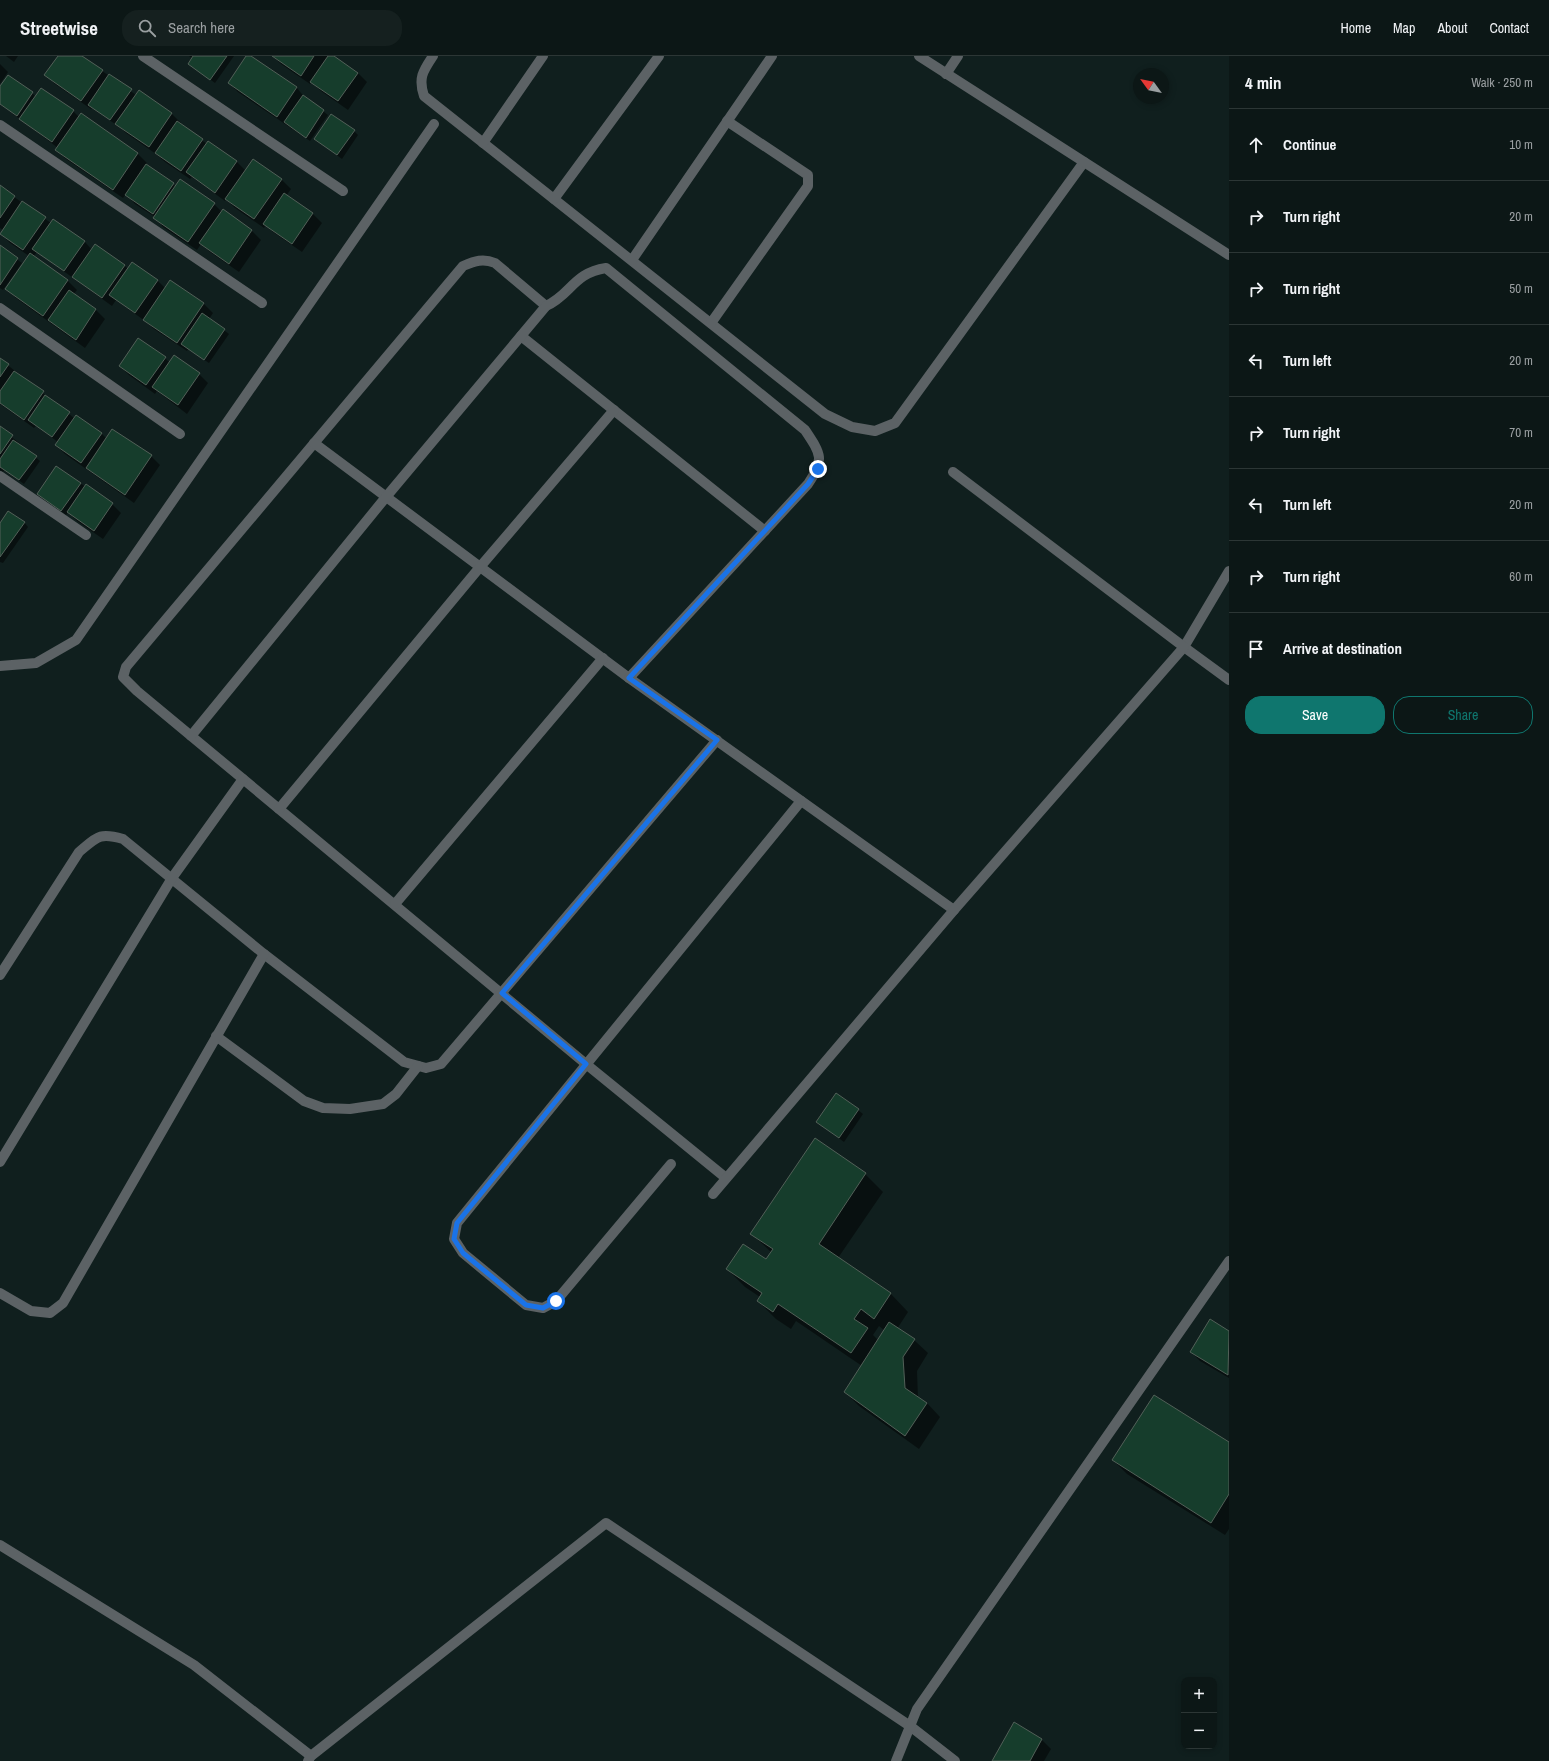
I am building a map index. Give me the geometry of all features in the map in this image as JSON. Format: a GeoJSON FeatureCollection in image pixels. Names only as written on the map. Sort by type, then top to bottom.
{"type":"FeatureCollection","features":[{"type":"Feature","properties":{"kind":"street"},"geometry":{"type":"LineString","coordinates":[[143,56],[343,192]]}},
{"type":"Feature","properties":{"kind":"street"},"geometry":{"type":"LineString","coordinates":[[433,56],[422,72],[420,85],[424,96],[825,414],[852,427],[875,431],[895,423],[1084,162]]}},
{"type":"Feature","properties":{"kind":"street"},"geometry":{"type":"LineString","coordinates":[[483,143],[543,56]]}},
{"type":"Feature","properties":{"kind":"street"},"geometry":{"type":"LineString","coordinates":[[554,199],[660,56]]}},
{"type":"Feature","properties":{"kind":"street"},"geometry":{"type":"LineString","coordinates":[[632,260],[772,56]]}},
{"type":"Feature","properties":{"kind":"street"},"geometry":{"type":"LineString","coordinates":[[919,56],[1229,255]]}},
{"type":"Feature","properties":{"kind":"street"},"geometry":{"type":"LineString","coordinates":[[946,74],[958,56]]}},
{"type":"Feature","properties":{"kind":"street"},"geometry":{"type":"LineString","coordinates":[[711,323],[808,186],[808,175],[727,121]]}},
{"type":"Feature","properties":{"kind":"street"},"geometry":{"type":"LineString","coordinates":[[0,666],[36,663],[76,640],[434,124]]}},
{"type":"Feature","properties":{"kind":"street"},"geometry":{"type":"LineString","coordinates":[[0,125],[262,303]]}},
{"type":"Feature","properties":{"kind":"street"},"geometry":{"type":"LineString","coordinates":[[546,306],[495,263],[487,260],[476,260],[463,266],[126,667],[123,677],[137,691],[190,736],[726,1178]]}},
{"type":"Feature","properties":{"kind":"street"},"geometry":{"type":"LineString","coordinates":[[190,736],[386,496],[546,306],[554,302],[581,276],[595,270],[606,268],[805,430],[819,450],[818,469],[808,484],[629,678]]}},
{"type":"Feature","properties":{"kind":"street"},"geometry":{"type":"LineString","coordinates":[[0,308],[180,434]]}},
{"type":"Feature","properties":{"kind":"street"},"geometry":{"type":"LineString","coordinates":[[521,336],[765,531]]}},
{"type":"Feature","properties":{"kind":"street"},"geometry":{"type":"LineString","coordinates":[[279,809],[480,566],[614,410]]}},
{"type":"Feature","properties":{"kind":"street"},"geometry":{"type":"LineString","coordinates":[[314,443],[629,678],[954,910]]}},
{"type":"Feature","properties":{"kind":"street"},"geometry":{"type":"LineString","coordinates":[[953,472],[1229,680]]}},
{"type":"Feature","properties":{"kind":"street"},"geometry":{"type":"LineString","coordinates":[[0,476],[86,535]]}},
{"type":"Feature","properties":{"kind":"street"},"geometry":{"type":"LineString","coordinates":[[713,1194],[954,910],[1184,647],[1229,571]]}},
{"type":"Feature","properties":{"kind":"street"},"geometry":{"type":"LineString","coordinates":[[395,904],[603,658]]}},
{"type":"Feature","properties":{"kind":"street"},"geometry":{"type":"LineString","coordinates":[[0,975],[79,852],[95,838],[107,834],[123,839],[264,954],[404,1062],[426,1068],[441,1064],[717,740]]}},
{"type":"Feature","properties":{"kind":"street"},"geometry":{"type":"LineString","coordinates":[[0,1162],[172,878],[243,779]]}},
{"type":"Feature","properties":{"kind":"street"},"geometry":{"type":"LineString","coordinates":[[671,1164],[556,1301],[543,1308],[526,1305],[463,1253],[454,1239],[457,1223],[802,801]]}},
{"type":"Feature","properties":{"kind":"street"},"geometry":{"type":"LineString","coordinates":[[0,1293],[31,1311],[50,1313],[63,1303],[264,954]]}},
{"type":"Feature","properties":{"kind":"street"},"geometry":{"type":"LineString","coordinates":[[216,1036],[304,1101],[323,1108],[350,1109],[383,1104],[396,1094],[418,1066]]}},
{"type":"Feature","properties":{"kind":"street"},"geometry":{"type":"LineString","coordinates":[[896,1761],[917,1709],[1229,1261]]}},
{"type":"Feature","properties":{"kind":"street"},"geometry":{"type":"LineString","coordinates":[[0,1545],[194,1665],[309,1759],[606,1523],[910,1726],[955,1761]]}},
{"type":"Feature","properties":{"kind":"building"},"geometry":{"type":"Polygon","coordinates":[[[58,56],[82,56],[103,70],[81,101],[44,75],[58,56]]]}},
{"type":"Feature","properties":{"kind":"building"},"geometry":{"type":"Polygon","coordinates":[[[193,56],[227,56],[210,80],[188,64],[193,56]]]}},
{"type":"Feature","properties":{"kind":"building"},"geometry":{"type":"Polygon","coordinates":[[[246,56],[251,56],[297,87],[277,117],[228,83],[246,56]]]}},
{"type":"Feature","properties":{"kind":"building"},"geometry":{"type":"Polygon","coordinates":[[[272,56],[314,56],[301,76],[272,56]]]}},
{"type":"Feature","properties":{"kind":"building"},"geometry":{"type":"Polygon","coordinates":[[[328,56],[334,56],[358,73],[338,101],[310,82],[328,56]]]}},
{"type":"Feature","properties":{"kind":"building"},"geometry":{"type":"Polygon","coordinates":[[[109,74],[132,89],[110,120],[88,105],[109,74]]]}},
{"type":"Feature","properties":{"kind":"building"},"geometry":{"type":"Polygon","coordinates":[[[8,75],[33,92],[17,116],[0,104],[0,86],[8,75]]]}},
{"type":"Feature","properties":{"kind":"building"},"geometry":{"type":"Polygon","coordinates":[[[41,88],[74,110],[52,142],[19,119],[41,88]]]}},
{"type":"Feature","properties":{"kind":"building"},"geometry":{"type":"Polygon","coordinates":[[[139,90],[172,113],[149,147],[115,124],[139,90]]]}},
{"type":"Feature","properties":{"kind":"building"},"geometry":{"type":"Polygon","coordinates":[[[303,95],[324,110],[306,138],[284,122],[303,95]]]}},
{"type":"Feature","properties":{"kind":"building"},"geometry":{"type":"Polygon","coordinates":[[[81,113],[138,153],[113,190],[55,150],[81,113]]]}},
{"type":"Feature","properties":{"kind":"building"},"geometry":{"type":"Polygon","coordinates":[[[331,114],[355,130],[337,155],[314,139],[331,114]]]}},
{"type":"Feature","properties":{"kind":"building"},"geometry":{"type":"Polygon","coordinates":[[[177,121],[203,139],[181,171],[155,153],[177,121]]]}},
{"type":"Feature","properties":{"kind":"building"},"geometry":{"type":"Polygon","coordinates":[[[208,141],[237,161],[215,193],[186,172],[208,141]]]}},
{"type":"Feature","properties":{"kind":"building"},"geometry":{"type":"Polygon","coordinates":[[[253,159],[282,179],[254,219],[225,199],[253,159]]]}},
{"type":"Feature","properties":{"kind":"building"},"geometry":{"type":"Polygon","coordinates":[[[146,164],[174,183],[153,214],[125,195],[146,164]]]}},
{"type":"Feature","properties":{"kind":"building"},"geometry":{"type":"Polygon","coordinates":[[[180,179],[215,203],[188,242],[153,218],[180,179]]]}},
{"type":"Feature","properties":{"kind":"building"},"geometry":{"type":"Polygon","coordinates":[[[0,185],[15,196],[0,218],[0,185]]]}},
{"type":"Feature","properties":{"kind":"building"},"geometry":{"type":"Polygon","coordinates":[[[284,193],[313,213],[292,244],[263,224],[284,193]]]}},
{"type":"Feature","properties":{"kind":"building"},"geometry":{"type":"Polygon","coordinates":[[[22,201],[46,217],[23,250],[0,234],[22,201]]]}},
{"type":"Feature","properties":{"kind":"building"},"geometry":{"type":"Polygon","coordinates":[[[223,209],[252,230],[229,264],[199,243],[223,209]]]}},
{"type":"Feature","properties":{"kind":"building"},"geometry":{"type":"Polygon","coordinates":[[[53,219],[85,241],[64,271],[32,249],[53,219]]]}},
{"type":"Feature","properties":{"kind":"building"},"geometry":{"type":"Polygon","coordinates":[[[95,244],[125,265],[102,298],[72,277],[95,244]]]}},
{"type":"Feature","properties":{"kind":"building"},"geometry":{"type":"Polygon","coordinates":[[[0,245],[18,258],[0,285],[0,245]]]}},
{"type":"Feature","properties":{"kind":"building"},"geometry":{"type":"Polygon","coordinates":[[[30,253],[68,280],[43,316],[5,289],[30,253]]]}},
{"type":"Feature","properties":{"kind":"building"},"geometry":{"type":"Polygon","coordinates":[[[132,262],[158,280],[135,313],[109,295],[132,262]]]}},
{"type":"Feature","properties":{"kind":"building"},"geometry":{"type":"Polygon","coordinates":[[[170,280],[204,303],[177,343],[143,320],[170,280]]]}},
{"type":"Feature","properties":{"kind":"building"},"geometry":{"type":"Polygon","coordinates":[[[69,290],[96,309],[76,340],[48,320],[69,290]]]}},
{"type":"Feature","properties":{"kind":"building"},"geometry":{"type":"Polygon","coordinates":[[[202,313],[225,329],[204,360],[181,344],[202,313]]]}},
{"type":"Feature","properties":{"kind":"building"},"geometry":{"type":"Polygon","coordinates":[[[138,338],[166,357],[146,385],[119,366],[138,338]]]}},
{"type":"Feature","properties":{"kind":"building"},"geometry":{"type":"Polygon","coordinates":[[[174,355],[200,373],[178,405],[152,387],[174,355]]]}},
{"type":"Feature","properties":{"kind":"building"},"geometry":{"type":"Polygon","coordinates":[[[0,358],[9,364],[0,377],[0,358]]]}},
{"type":"Feature","properties":{"kind":"building"},"geometry":{"type":"Polygon","coordinates":[[[14,371],[44,391],[24,420],[0,403],[0,391],[14,371]]]}},
{"type":"Feature","properties":{"kind":"building"},"geometry":{"type":"Polygon","coordinates":[[[45,395],[70,412],[52,437],[28,420],[45,395]]]}},
{"type":"Feature","properties":{"kind":"building"},"geometry":{"type":"Polygon","coordinates":[[[76,415],[102,433],[81,463],[55,445],[76,415]]]}},
{"type":"Feature","properties":{"kind":"building"},"geometry":{"type":"Polygon","coordinates":[[[0,426],[13,435],[0,454],[0,426]]]}},
{"type":"Feature","properties":{"kind":"building"},"geometry":{"type":"Polygon","coordinates":[[[112,429],[152,455],[125,495],[86,468],[112,429]]]}},
{"type":"Feature","properties":{"kind":"building"},"geometry":{"type":"Polygon","coordinates":[[[13,440],[37,456],[19,480],[0,467],[0,459],[13,440]]]}},
{"type":"Feature","properties":{"kind":"building"},"geometry":{"type":"Polygon","coordinates":[[[56,466],[81,483],[61,511],[37,494],[56,466]]]}},
{"type":"Feature","properties":{"kind":"building"},"geometry":{"type":"Polygon","coordinates":[[[86,484],[113,503],[94,531],[67,512],[86,484]]]}},
{"type":"Feature","properties":{"kind":"building"},"geometry":{"type":"Polygon","coordinates":[[[8,511],[25,522],[0,557],[0,523],[8,511]]]}},
{"type":"Feature","properties":{"kind":"building"},"geometry":{"type":"Polygon","coordinates":[[[836,1093],[859,1109],[839,1138],[816,1122],[836,1093]]]}},
{"type":"Feature","properties":{"kind":"building"},"geometry":{"type":"Polygon","coordinates":[[[815,1138],[866,1173],[819,1244],[891,1293],[874,1319],[861,1309],[854,1319],[868,1328],[851,1353],[778,1304],[773,1312],[757,1301],[762,1293],[726,1269],[743,1244],[766,1259],[773,1249],[750,1234],[815,1138]]]}},
{"type":"Feature","properties":{"kind":"building"},"geometry":{"type":"Polygon","coordinates":[[[1210,1319],[1229,1331],[1228,1375],[1190,1352],[1210,1319]]]}},
{"type":"Feature","properties":{"kind":"building"},"geometry":{"type":"Polygon","coordinates":[[[889,1322],[915,1339],[903,1357],[905,1388],[927,1403],[905,1436],[844,1392],[889,1322]]]}},
{"type":"Feature","properties":{"kind":"building"},"geometry":{"type":"Polygon","coordinates":[[[1154,1395],[1229,1442],[1229,1494],[1211,1523],[1112,1460],[1154,1395]]]}},
{"type":"Feature","properties":{"kind":"building"},"geometry":{"type":"Polygon","coordinates":[[[1014,1722],[1042,1739],[1030,1761],[992,1761],[1014,1722]]]}},
{"type":"Feature","properties":{"kind":"route"},"geometry":{"type":"LineString","coordinates":[[556,1301],[543,1308],[526,1305],[463,1253],[454,1239],[457,1223],[586,1064],[502,993],[717,740],[629,678],[808,484],[818,469]]}}]}
